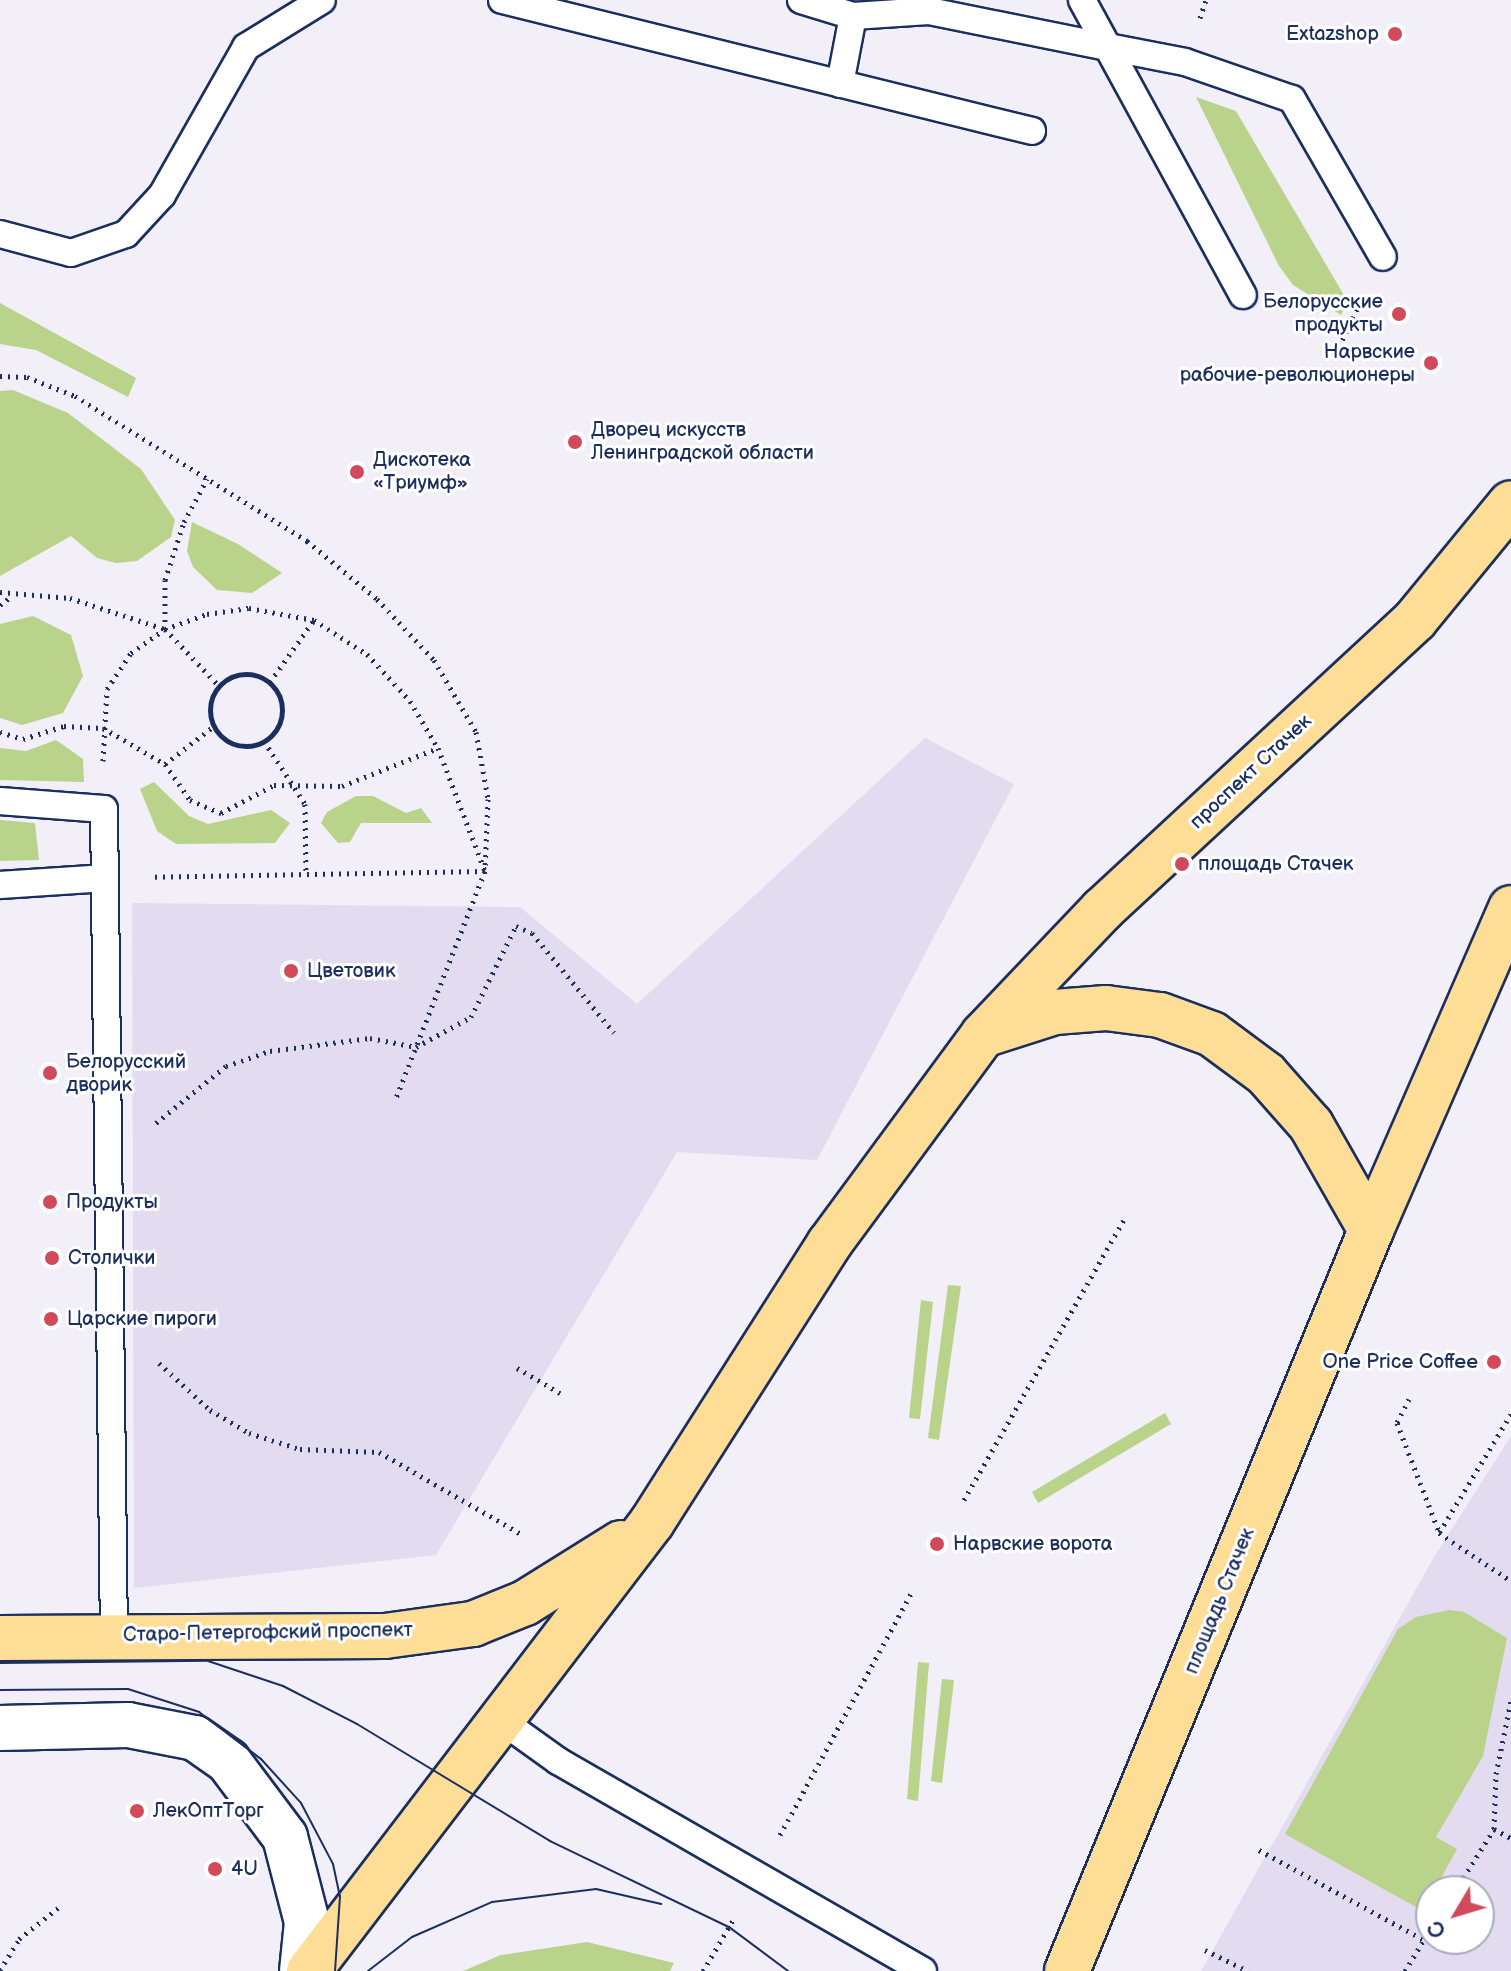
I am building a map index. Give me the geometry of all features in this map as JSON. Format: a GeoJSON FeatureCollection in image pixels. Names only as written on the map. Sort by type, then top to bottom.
{"type":"FeatureCollection","features":[{"type":"Feature","properties":{"kind":"main road","name":"проспект Стачек"},"geometry":{"type":"LineString","coordinates":[[983,1035],[1102,910],[1415,620],[1511,503]]}},
{"type":"Feature","properties":{"kind":"main road"},"geometry":{"type":"LineString","coordinates":[[1371,1230],[1511,908]]}},
{"type":"Feature","properties":{"kind":"main road"},"geometry":{"type":"LineString","coordinates":[[309,1971],[498,1718],[652,1522],[829,1244],[983,1035],[1055,1012],[1106,1008],[1160,1015],[1212,1034],[1266,1074],[1311,1125],[1371,1230]]}},
{"type":"Feature","properties":{"kind":"main road","name":"площадь Стачек"},"geometry":{"type":"LineString","coordinates":[[1067,1971],[1371,1230]]}},
{"type":"Feature","properties":{"kind":"main road","name":"Старо-Петергофский проспект"},"geometry":{"type":"LineString","coordinates":[[0,1638],[385,1636],[473,1624],[525,1603],[652,1522]]}},
{"type":"Feature","properties":{"kind":"street"},"geometry":{"type":"LineString","coordinates":[[0,1728],[128,1725],[195,1738],[228,1761],[285,1837],[307,1922],[302,1971]]}},
{"type":"Feature","properties":{"kind":"lane"},"geometry":{"type":"LineString","coordinates":[[0,234],[71,253],[126,234],[162,195],[246,47],[322,0]]}},
{"type":"Feature","properties":{"kind":"lane"},"geometry":{"type":"LineString","coordinates":[[502,0],[1032,131]]}},
{"type":"Feature","properties":{"kind":"lane"},"geometry":{"type":"LineString","coordinates":[[801,0],[853,16],[935,6],[1185,62],[1292,99],[1383,257]]}},
{"type":"Feature","properties":{"kind":"lane"},"geometry":{"type":"LineString","coordinates":[[1082,0],[1243,295]]}},
{"type":"Feature","properties":{"kind":"lane"},"geometry":{"type":"LineString","coordinates":[[840,84],[853,16]]}},
{"type":"Feature","properties":{"kind":"lane"},"geometry":{"type":"LineString","coordinates":[[0,801],[104,809],[114,1636]]}},
{"type":"Feature","properties":{"kind":"lane"},"geometry":{"type":"LineString","coordinates":[[0,885],[105,878]]}},
{"type":"Feature","properties":{"kind":"lane"},"geometry":{"type":"LineString","coordinates":[[498,1718],[558,1761],[923,1971]]}},
{"type":"Feature","properties":{"kind":"path"},"geometry":{"type":"LineString","coordinates":[[0,376],[27,377],[75,396],[307,541],[377,599],[434,660],[476,732],[488,799],[485,871],[396,1098]]}},
{"type":"Feature","properties":{"kind":"path"},"geometry":{"type":"LineString","coordinates":[[165,629],[165,580],[184,522],[207,479]]}},
{"type":"Feature","properties":{"kind":"path"},"geometry":{"type":"LineString","coordinates":[[0,592],[12,596],[70,598],[165,629],[219,686]]}},
{"type":"Feature","properties":{"kind":"path"},"geometry":{"type":"LineString","coordinates":[[0,605],[12,596]]}},
{"type":"Feature","properties":{"kind":"path"},"geometry":{"type":"LineString","coordinates":[[103,766],[107,689],[131,653],[165,629],[249,608],[314,620],[367,654],[410,701],[438,748],[485,871]]}},
{"type":"Feature","properties":{"kind":"path"},"geometry":{"type":"LineString","coordinates":[[270,682],[314,620]]}},
{"type":"Feature","properties":{"kind":"path"},"geometry":{"type":"LineString","coordinates":[[244,674],[270,682],[278,693],[281,720],[264,741],[236,745],[214,726],[209,712],[219,686],[244,674]]}},
{"type":"Feature","properties":{"kind":"path"},"geometry":{"type":"LineString","coordinates":[[0,732],[23,739],[64,726],[103,728],[165,764],[190,800],[221,813],[274,785],[296,788],[342,786],[438,748]]}},
{"type":"Feature","properties":{"kind":"path"},"geometry":{"type":"LineString","coordinates":[[165,764],[214,726]]}},
{"type":"Feature","properties":{"kind":"path"},"geometry":{"type":"LineString","coordinates":[[264,741],[296,788],[308,819],[306,874]]}},
{"type":"Feature","properties":{"kind":"path"},"geometry":{"type":"LineString","coordinates":[[105,878],[485,871]]}},
{"type":"Feature","properties":{"kind":"path"},"geometry":{"type":"LineString","coordinates":[[163,1117],[226,1066],[270,1051],[370,1038],[416,1047],[471,1017],[516,926],[532,933],[614,1033]]}},
{"type":"Feature","properties":{"kind":"path"},"geometry":{"type":"LineString","coordinates":[[964,1500],[1124,1220]]}},
{"type":"Feature","properties":{"kind":"path"},"geometry":{"type":"LineString","coordinates":[[157,1361],[210,1410],[249,1433],[300,1449],[379,1452],[529,1538]]}},
{"type":"Feature","properties":{"kind":"path"},"geometry":{"type":"LineString","coordinates":[[517,1368],[560,1393]]}},
{"type":"Feature","properties":{"kind":"path"},"geometry":{"type":"LineString","coordinates":[[1409,1399],[1397,1423],[1439,1533],[1511,1581]]}},
{"type":"Feature","properties":{"kind":"path"},"geometry":{"type":"LineString","coordinates":[[1439,1533],[1511,1414]]}},
{"type":"Feature","properties":{"kind":"path"},"geometry":{"type":"LineString","coordinates":[[789,1818],[913,1590]]}},
{"type":"Feature","properties":{"kind":"path"},"geometry":{"type":"LineString","coordinates":[[1465,1875],[1494,1829],[1496,1774],[1511,1701]]}},
{"type":"Feature","properties":{"kind":"path"},"geometry":{"type":"LineString","coordinates":[[1494,1829],[1511,1838]]}},
{"type":"Feature","properties":{"kind":"path"},"geometry":{"type":"LineString","coordinates":[[1259,1850],[1415,1935]]}},
{"type":"Feature","properties":{"kind":"path"},"geometry":{"type":"LineString","coordinates":[[0,1970],[19,1939],[58,1908]]}},
{"type":"Feature","properties":{"kind":"path"},"geometry":{"type":"LineString","coordinates":[[703,1971],[721,1942]]}},
{"type":"Feature","properties":{"kind":"path"},"geometry":{"type":"LineString","coordinates":[[1205,1950],[1248,1971]]}},
{"type":"Feature","properties":{"kind":"shaded area"},"geometry":{"type":"Polygon","coordinates":[[[925,738],[1014,784],[817,1160],[677,1152],[436,1555],[134,1588],[132,903],[520,907],[637,1004],[925,738]]]}},
{"type":"Feature","properties":{"kind":"shaded area"},"geometry":{"type":"Polygon","coordinates":[[[1511,1436],[1511,1971],[1201,1971],[1434,1557],[1511,1436]]]}},
{"type":"Feature","properties":{"kind":"green space"},"geometry":{"type":"Polygon","coordinates":[[[1196,97],[1236,111],[1348,302],[1341,315],[1293,285],[1279,266],[1196,97]]]}},
{"type":"Feature","properties":{"kind":"green space"},"geometry":{"type":"Polygon","coordinates":[[[0,303],[136,378],[128,397],[36,350],[0,344],[0,303]]]}},
{"type":"Feature","properties":{"kind":"green space"},"geometry":{"type":"Polygon","coordinates":[[[13,390],[68,413],[141,469],[175,520],[171,537],[137,561],[116,563],[97,558],[71,536],[0,576],[0,391],[13,390]]]}},
{"type":"Feature","properties":{"kind":"green space"},"geometry":{"type":"Polygon","coordinates":[[[192,522],[238,544],[282,573],[252,593],[217,590],[193,567],[187,551],[192,522]]]}},
{"type":"Feature","properties":{"kind":"green space"},"geometry":{"type":"Polygon","coordinates":[[[33,616],[71,635],[83,676],[63,713],[22,725],[0,718],[0,624],[33,616]]]}},
{"type":"Feature","properties":{"kind":"green space"},"geometry":{"type":"Polygon","coordinates":[[[56,740],[83,759],[84,782],[0,780],[0,748],[26,751],[56,740]]]}},
{"type":"Feature","properties":{"kind":"green space"},"geometry":{"type":"Polygon","coordinates":[[[154,782],[189,816],[208,824],[271,810],[290,823],[275,843],[176,844],[157,831],[140,789],[154,782]]]}},
{"type":"Feature","properties":{"kind":"green space"},"geometry":{"type":"Polygon","coordinates":[[[356,796],[373,796],[406,813],[421,808],[432,823],[361,823],[350,842],[338,843],[321,823],[327,812],[356,796]]]}},
{"type":"Feature","properties":{"kind":"green space"},"geometry":{"type":"Polygon","coordinates":[[[0,820],[35,823],[39,860],[0,861],[0,820]]]}},
{"type":"Feature","properties":{"kind":"green space"},"geometry":{"type":"Polygon","coordinates":[[[948,1285],[961,1286],[939,1440],[928,1438],[948,1285]]]}},
{"type":"Feature","properties":{"kind":"green space"},"geometry":{"type":"Polygon","coordinates":[[[921,1300],[933,1302],[920,1419],[909,1418],[921,1300]]]}},
{"type":"Feature","properties":{"kind":"green space"},"geometry":{"type":"Polygon","coordinates":[[[1165,1413],[1171,1424],[1038,1503],[1032,1492],[1165,1413]]]}},
{"type":"Feature","properties":{"kind":"green space"},"geometry":{"type":"Polygon","coordinates":[[[1449,1610],[1464,1612],[1507,1638],[1483,1756],[1436,1837],[1457,1849],[1443,1875],[1415,1875],[1415,1907],[1285,1834],[1398,1629],[1416,1617],[1449,1610]]]}},
{"type":"Feature","properties":{"kind":"green space"},"geometry":{"type":"Polygon","coordinates":[[[918,1662],[929,1663],[918,1801],[907,1799],[918,1662]]]}},
{"type":"Feature","properties":{"kind":"green space"},"geometry":{"type":"Polygon","coordinates":[[[942,1679],[954,1680],[942,1783],[931,1781],[942,1679]]]}},
{"type":"Feature","properties":{"kind":"green space"},"geometry":{"type":"Polygon","coordinates":[[[587,1942],[674,1963],[670,1971],[463,1971],[501,1955],[587,1942]]]}},
{"type":"Feature","properties":{"kind":"tram line"},"geometry":{"type":"LineString","coordinates":[[0,1663],[208,1661],[283,1686],[357,1724],[550,1841],[729,1927],[788,1971]]}},
{"type":"Feature","properties":{"kind":"tram line"},"geometry":{"type":"LineString","coordinates":[[0,1690],[128,1689],[199,1712],[261,1759],[301,1803],[333,1864],[340,1896],[335,1971]]}},
{"type":"Feature","properties":{"kind":"tram line"},"geometry":{"type":"LineString","coordinates":[[368,1971],[412,1937],[492,1902],[596,1889],[661,1904]]}},
{"type":"Feature","properties":{"kind":"place","name":"Extazshop"},"geometry":{"type":"Point","coordinates":[1395,34]}},
{"type":"Feature","properties":{"kind":"place","name":"Белорусские продукты"},"geometry":{"type":"Point","coordinates":[1399,314]}},
{"type":"Feature","properties":{"kind":"place","name":"Нарвские рабочие-революционеры"},"geometry":{"type":"Point","coordinates":[1431,363]}},
{"type":"Feature","properties":{"kind":"place","name":"Дворец искусств Ленинградской области"},"geometry":{"type":"Point","coordinates":[575,442]}},
{"type":"Feature","properties":{"kind":"place","name":"Дискотека «Триумф»"},"geometry":{"type":"Point","coordinates":[357,472]}},
{"type":"Feature","properties":{"kind":"place","name":"площадь Стачек"},"geometry":{"type":"Point","coordinates":[1182,864]}},
{"type":"Feature","properties":{"kind":"place","name":"Цветовик"},"geometry":{"type":"Point","coordinates":[291,971]}},
{"type":"Feature","properties":{"kind":"place","name":"Белорусский дворик"},"geometry":{"type":"Point","coordinates":[50,1073]}},
{"type":"Feature","properties":{"kind":"place","name":"Продукты"},"geometry":{"type":"Point","coordinates":[50,1202]}},
{"type":"Feature","properties":{"kind":"place","name":"Столички"},"geometry":{"type":"Point","coordinates":[52,1258]}},
{"type":"Feature","properties":{"kind":"place","name":"Царские пироги"},"geometry":{"type":"Point","coordinates":[51,1319]}},
{"type":"Feature","properties":{"kind":"place","name":"One Price Coffee"},"geometry":{"type":"Point","coordinates":[1494,1362]}},
{"type":"Feature","properties":{"kind":"place","name":"Нарвские ворота"},"geometry":{"type":"Point","coordinates":[937,1544]}},
{"type":"Feature","properties":{"kind":"place","name":"ЛекОптТорг"},"geometry":{"type":"Point","coordinates":[137,1811]}},
{"type":"Feature","properties":{"kind":"place","name":"4U"},"geometry":{"type":"Point","coordinates":[215,1869]}}]}
